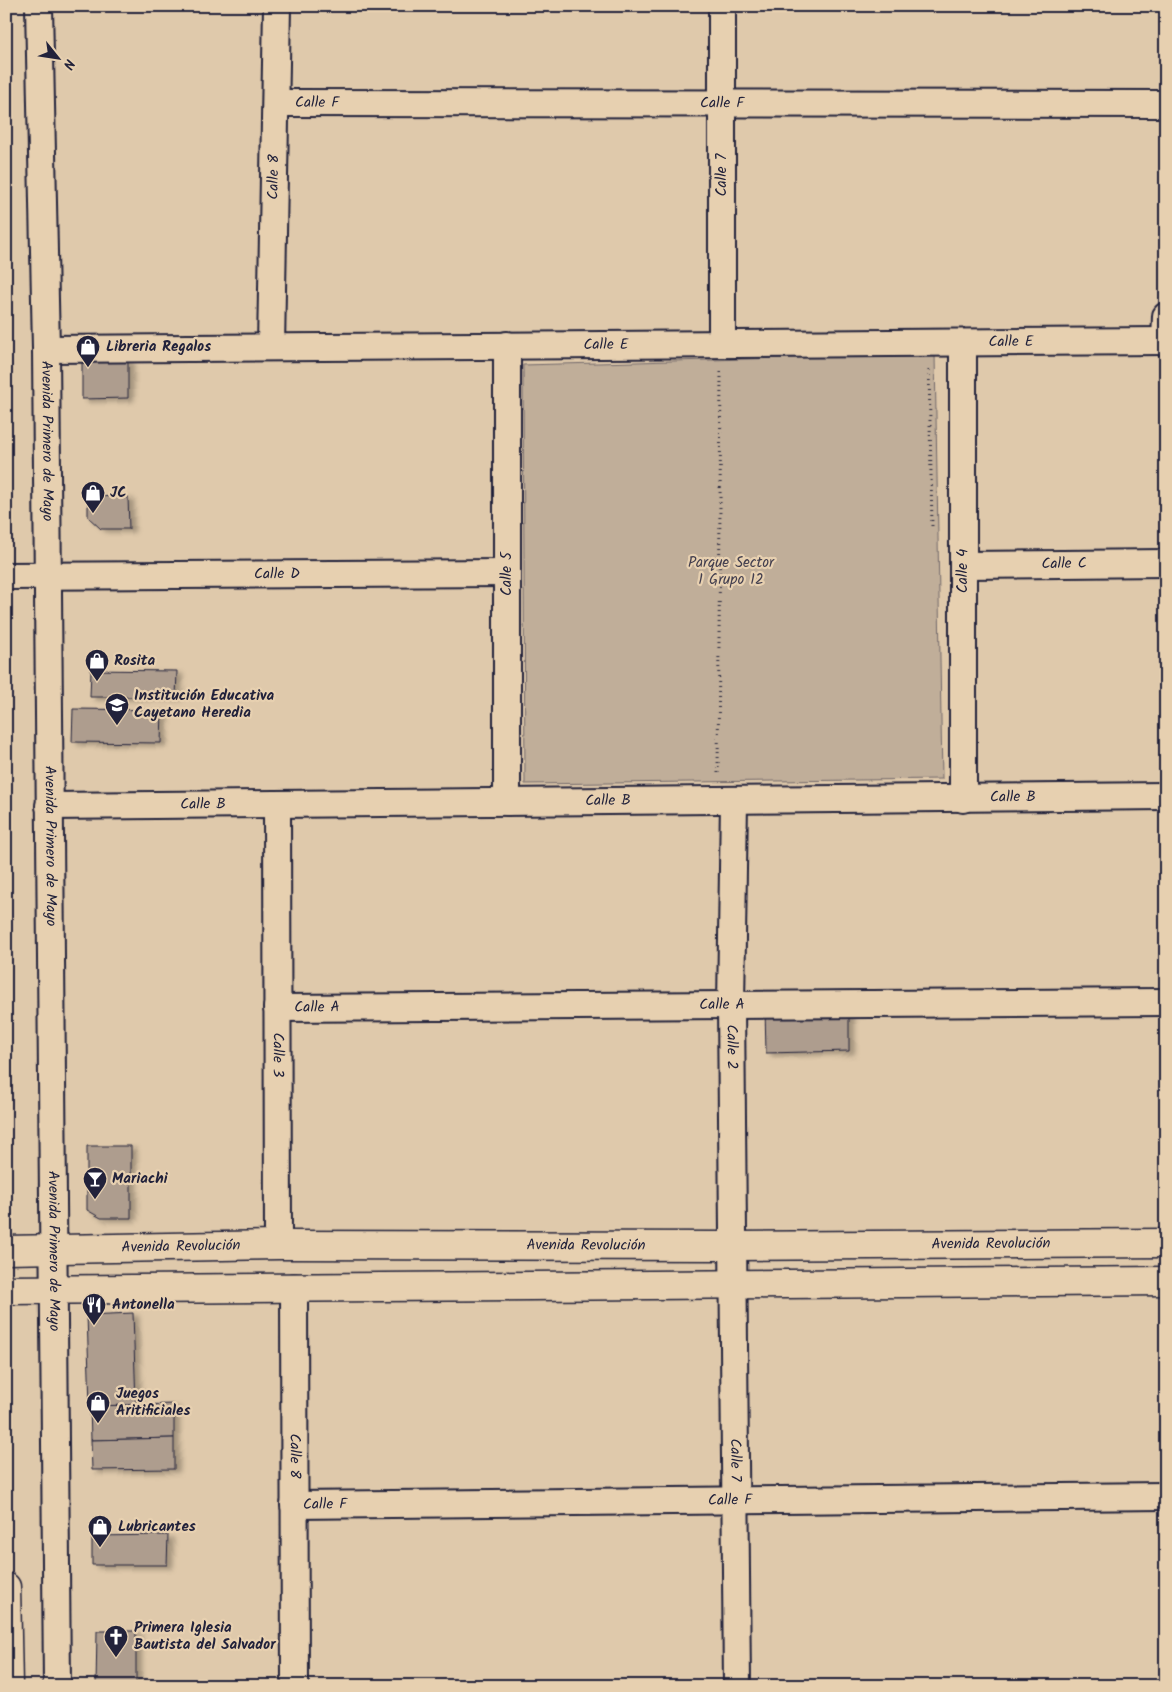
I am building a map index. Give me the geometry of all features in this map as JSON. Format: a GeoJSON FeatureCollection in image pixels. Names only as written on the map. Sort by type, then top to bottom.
{"type":"FeatureCollection","features":[{"type":"Feature","properties":{"kind":"street","name":"Avenida Primero de Mayo"},"geometry":{"type":"LineString","coordinates":[[39,6],[46,349],[57,1686]]}},
{"type":"Feature","properties":{"kind":"street","name":"Calle 8"},"geometry":{"type":"LineString","coordinates":[[271,347],[277,103],[277,6]]}},
{"type":"Feature","properties":{"kind":"street","name":"Calle 7"},"geometry":{"type":"LineString","coordinates":[[722,6],[722,344]]}},
{"type":"Feature","properties":{"kind":"street","name":"Calle F"},"geometry":{"type":"LineString","coordinates":[[277,103],[1166,104]]}},
{"type":"Feature","properties":{"kind":"street"},"geometry":{"type":"LineString","coordinates":[[1166,316],[1166,341]]}},
{"type":"Feature","properties":{"kind":"street","name":"Calle E"},"geometry":{"type":"LineString","coordinates":[[46,349],[1166,341]]}},
{"type":"Feature","properties":{"kind":"street","name":"Calle 4"},"geometry":{"type":"LineString","coordinates":[[963,343],[963,799]]}},
{"type":"Feature","properties":{"kind":"street","name":"Calle 5"},"geometry":{"type":"LineString","coordinates":[[507,345],[507,802]]}},
{"type":"Feature","properties":{"kind":"street","name":"Calle C"},"geometry":{"type":"LineString","coordinates":[[963,565],[1166,563]]}},
{"type":"Feature","properties":{"kind":"street","name":"Calle D"},"geometry":{"type":"LineString","coordinates":[[6,576],[507,573]]}},
{"type":"Feature","properties":{"kind":"street","name":"Calle B"},"geometry":{"type":"LineString","coordinates":[[49,806],[1166,796]]}},
{"type":"Feature","properties":{"kind":"street","name":"Calle 2"},"geometry":{"type":"LineString","coordinates":[[726,801],[734,1264]]}},
{"type":"Feature","properties":{"kind":"street","name":"Calle 3"},"geometry":{"type":"LineString","coordinates":[[277,804],[278,1245]]}},
{"type":"Feature","properties":{"kind":"street","name":"Calle A"},"geometry":{"type":"LineString","coordinates":[[278,1008],[1166,1002]]}},
{"type":"Feature","properties":{"kind":"street","name":"Avenida Revolución"},"geometry":{"type":"LineString","coordinates":[[6,1290],[294,1287],[1166,1243]]}},
{"type":"Feature","properties":{"kind":"street","name":"Avenida Revolución"},"geometry":{"type":"LineString","coordinates":[[6,1250],[278,1245],[1166,1281]]}},
{"type":"Feature","properties":{"kind":"street","name":"Calle 7"},"geometry":{"type":"LineString","coordinates":[[734,1264],[737,1686]]}},
{"type":"Feature","properties":{"kind":"street","name":"Calle 8"},"geometry":{"type":"LineString","coordinates":[[294,1287],[295,1686]]}},
{"type":"Feature","properties":{"kind":"street","name":"Calle F"},"geometry":{"type":"LineString","coordinates":[[294,1505],[1166,1496]]}},
{"type":"Feature","properties":{"kind":"street"},"geometry":{"type":"LineString","coordinates":[[6,1587],[8,1686]]}},
{"type":"Feature","properties":{"kind":"path"},"geometry":{"type":"LineString","coordinates":[[722,344],[726,801]]}},
{"type":"Feature","properties":{"kind":"path"},"geometry":{"type":"LineString","coordinates":[[929,368],[932,536]]}},
{"type":"Feature","properties":{"kind":"green space","name":"Parque Sector 1 Grupo 12"},"geometry":{"type":"Polygon","coordinates":[[[935,354],[942,779],[525,784],[523,365],[935,354]]]}},
{"type":"Feature","properties":{"kind":"building"},"geometry":{"type":"Polygon","coordinates":[[[128,359],[128,398],[82,399],[82,360],[128,359]]]}},
{"type":"Feature","properties":{"kind":"building"},"geometry":{"type":"Polygon","coordinates":[[[128,496],[129,529],[101,529],[88,517],[88,497],[128,496]]]}},
{"type":"Feature","properties":{"kind":"building"},"geometry":{"type":"Polygon","coordinates":[[[91,670],[177,671],[176,697],[90,697],[91,670]]]}},
{"type":"Feature","properties":{"kind":"building","name":"Institución Educativa Cayetano Heredia"},"geometry":{"type":"Polygon","coordinates":[[[73,709],[162,710],[161,743],[72,742],[73,709]]]}},
{"type":"Feature","properties":{"kind":"building"},"geometry":{"type":"Polygon","coordinates":[[[849,1008],[849,1051],[766,1053],[765,1009],[849,1008]]]}},
{"type":"Feature","properties":{"kind":"building"},"geometry":{"type":"Polygon","coordinates":[[[87,1146],[131,1146],[131,1218],[101,1218],[87,1210],[87,1146]]]}},
{"type":"Feature","properties":{"kind":"building"},"geometry":{"type":"Polygon","coordinates":[[[133,1313],[136,1405],[90,1406],[87,1315],[133,1313]]]}},
{"type":"Feature","properties":{"kind":"building"},"geometry":{"type":"Polygon","coordinates":[[[174,1404],[174,1438],[91,1440],[90,1406],[174,1404]]]}},
{"type":"Feature","properties":{"kind":"building"},"geometry":{"type":"Polygon","coordinates":[[[174,1438],[174,1469],[92,1470],[91,1440],[174,1438]]]}},
{"type":"Feature","properties":{"kind":"building"},"geometry":{"type":"Polygon","coordinates":[[[168,1535],[167,1565],[92,1565],[92,1536],[168,1535]]]}},
{"type":"Feature","properties":{"kind":"building","name":"Primera Iglesia Bautista del Salvador"},"geometry":{"type":"Polygon","coordinates":[[[97,1631],[136,1631],[136,1686],[96,1686],[97,1631]]]}},
{"type":"Feature","properties":{"kind":"place","name":"Libreria Regalos"},"geometry":{"type":"Point","coordinates":[88,368]}},
{"type":"Feature","properties":{"kind":"place","name":"JC"},"geometry":{"type":"Point","coordinates":[93,514]}},
{"type":"Feature","properties":{"kind":"place","name":"Rosita"},"geometry":{"type":"Point","coordinates":[97,682]}},
{"type":"Feature","properties":{"kind":"place","name":"Institución Educativa Cayetano Heredia"},"geometry":{"type":"Point","coordinates":[117,726]}},
{"type":"Feature","properties":{"kind":"place","name":"Mariachi"},"geometry":{"type":"Point","coordinates":[95,1200]}},
{"type":"Feature","properties":{"kind":"place","name":"Antonella"},"geometry":{"type":"Point","coordinates":[94,1326]}},
{"type":"Feature","properties":{"kind":"place","name":"Juegos Aritificiales"},"geometry":{"type":"Point","coordinates":[98,1424]}},
{"type":"Feature","properties":{"kind":"place","name":"Lubricantes"},"geometry":{"type":"Point","coordinates":[100,1548]}},
{"type":"Feature","properties":{"kind":"place","name":"Primera Iglesia Bautista del Salvador"},"geometry":{"type":"Point","coordinates":[116,1658]}}]}
